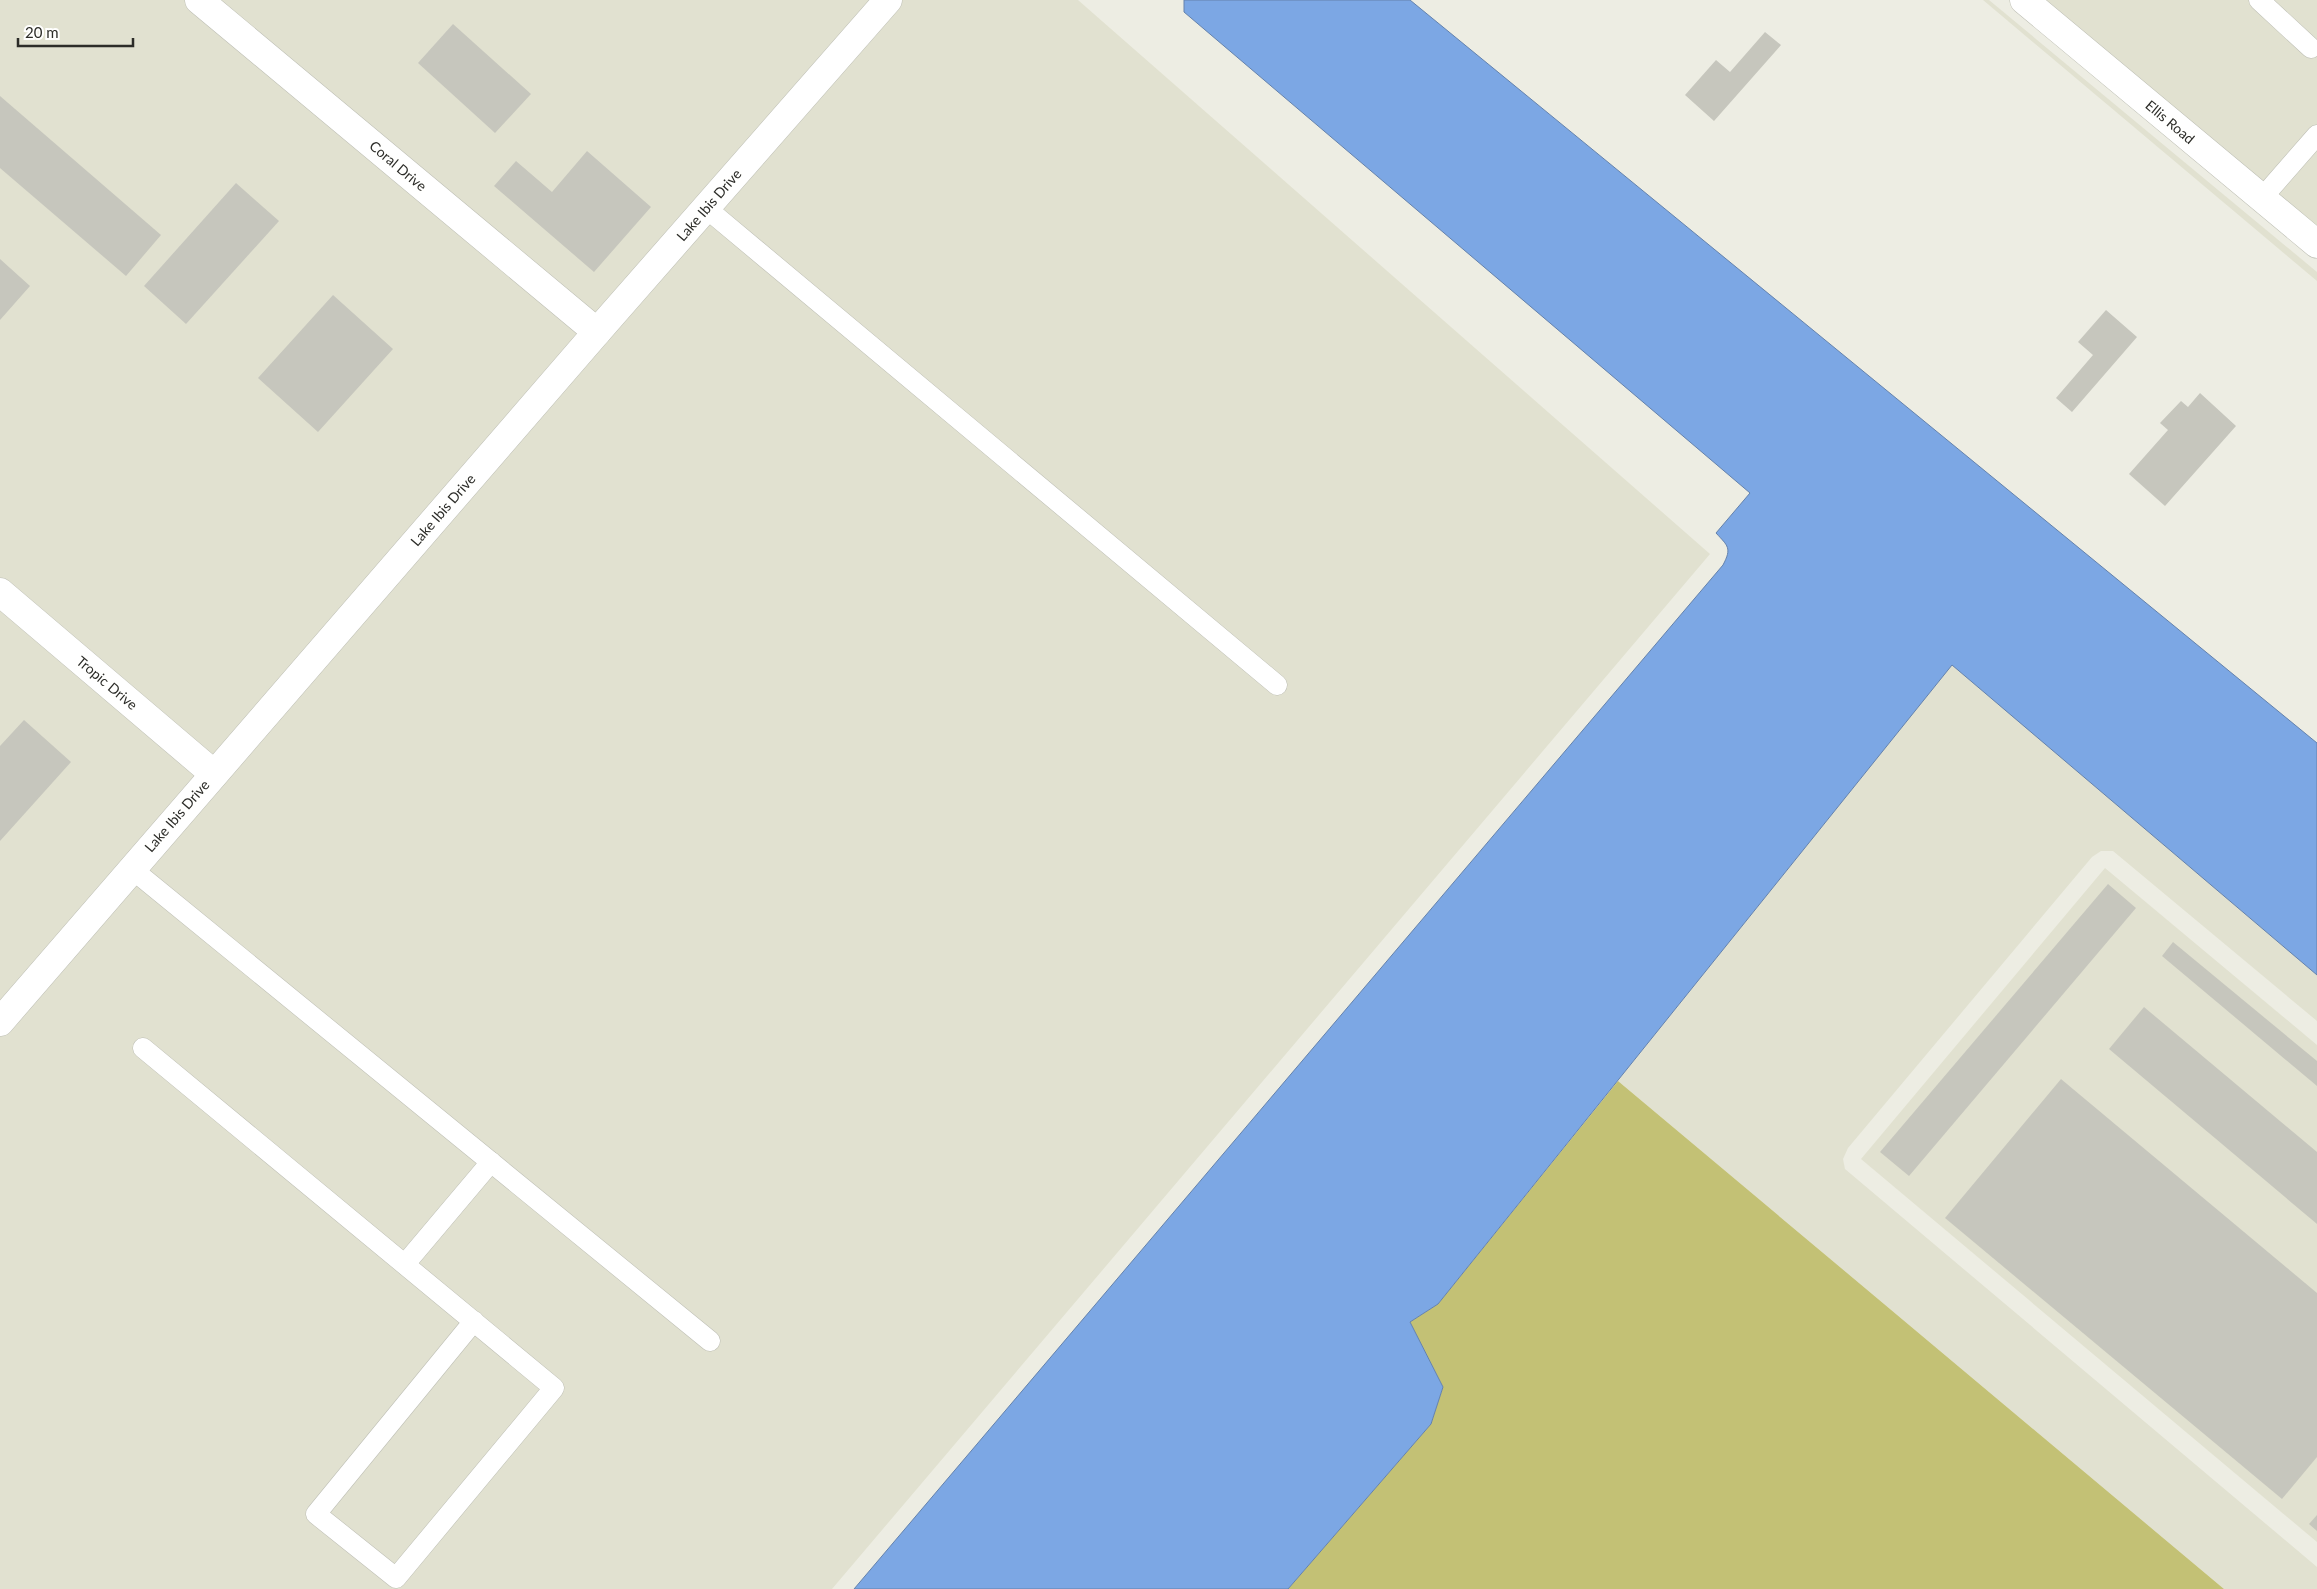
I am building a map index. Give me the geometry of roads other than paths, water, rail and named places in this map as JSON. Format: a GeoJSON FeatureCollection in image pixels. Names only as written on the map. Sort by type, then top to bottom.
{"type":"FeatureCollection","features":[{"type":"Feature","properties":{"kind":"street","name":"Coral Drive"},"geometry":{"type":"LineString","coordinates":[[199,0],[597,332]]}},
{"type":"Feature","properties":{"kind":"street","name":"Lake Ibis Drive"},"geometry":{"type":"LineString","coordinates":[[0,1022],[597,332],[888,0]]}},
{"type":"Feature","properties":{"kind":"street","name":"Ellis Road"},"geometry":{"type":"LineString","coordinates":[[2024,0],[2317,244]]}},
{"type":"Feature","properties":{"kind":"street","name":"Tropic Drive"},"geometry":{"type":"LineString","coordinates":[[0,592],[214,774]]}},
{"type":"Feature","properties":{"kind":"lane"},"geometry":{"type":"LineString","coordinates":[[2259,0],[2311,48]]}},
{"type":"Feature","properties":{"kind":"lane"},"geometry":{"type":"LineString","coordinates":[[2262,198],[2317,135]]}},
{"type":"Feature","properties":{"kind":"lane"},"geometry":{"type":"LineString","coordinates":[[706,208],[1277,685]]}},
{"type":"Feature","properties":{"kind":"lane"},"geometry":{"type":"LineString","coordinates":[[132,869],[710,1341]]}},
{"type":"Feature","properties":{"kind":"lane"},"geometry":{"type":"LineString","coordinates":[[144,1048],[554,1388],[396,1578],[316,1514],[474,1322]]}},
{"type":"Feature","properties":{"kind":"lane"},"geometry":{"type":"LineString","coordinates":[[405,1264],[491,1162]]}},
{"type":"Feature","properties":{"kind":"water"},"geometry":{"type":"Polygon","coordinates":[[[1184,0],[1410,0],[2317,743],[2317,975],[1952,665],[1438,1304],[1410,1322],[1443,1387],[1431,1424],[1288,1589],[854,1589],[1723,565],[1728,551],[1716,533],[1750,493],[1184,12],[1184,0]]]}}]}
